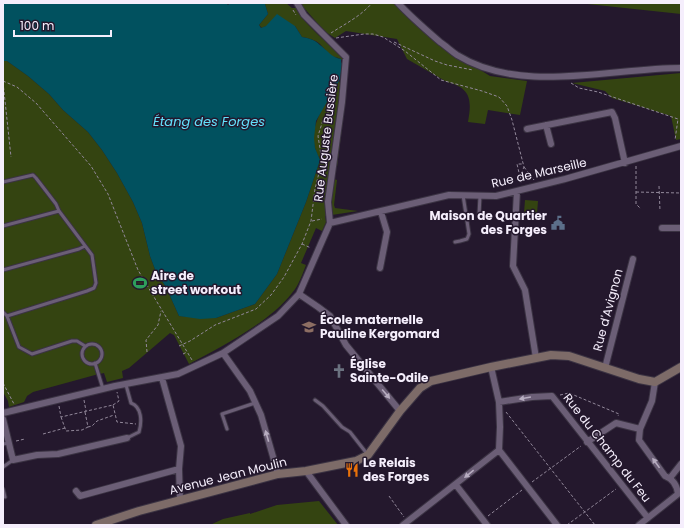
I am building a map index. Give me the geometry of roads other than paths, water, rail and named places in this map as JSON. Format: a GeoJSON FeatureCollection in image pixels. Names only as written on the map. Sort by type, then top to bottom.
{"type":"FeatureCollection","features":[{"type":"Feature","properties":{"kind":"main road"},"geometry":{"type":"LineString","coordinates":[[368,455],[400,411],[420,388],[431,381],[551,355],[569,356],[639,379],[655,382],[681,367]]}},
{"type":"Feature","properties":{"kind":"main road","name":"Avenue Jean Moulin"},"geometry":{"type":"LineString","coordinates":[[96,525],[139,511],[278,474],[306,471],[356,461],[368,455]]}},
{"type":"Feature","properties":{"kind":"street","name":"Rue Auguste Bussière"},"geometry":{"type":"LineString","coordinates":[[3,413],[103,388],[178,374],[223,353],[278,316],[299,294],[329,220],[328,202],[342,102],[346,57],[304,15],[297,3]]}},
{"type":"Feature","properties":{"kind":"street"},"geometry":{"type":"LineString","coordinates":[[398,3],[415,21],[457,55],[492,70],[532,76],[568,77],[662,68],[681,68]]}},
{"type":"Feature","properties":{"kind":"street"},"geometry":{"type":"LineString","coordinates":[[526,129],[612,112],[615,118],[625,163]]}},
{"type":"Feature","properties":{"kind":"street"},"geometry":{"type":"LineString","coordinates":[[546,126],[551,144]]}},
{"type":"Feature","properties":{"kind":"street","name":"Rue de Marseille"},"geometry":{"type":"LineString","coordinates":[[329,220],[381,212],[449,194],[496,196],[517,188],[636,160],[680,144]]}},
{"type":"Feature","properties":{"kind":"street"},"geometry":{"type":"LineString","coordinates":[[517,188],[518,200],[513,266],[525,290],[536,358]]}},
{"type":"Feature","properties":{"kind":"street"},"geometry":{"type":"LineString","coordinates":[[380,268],[387,232],[381,212]]}},
{"type":"Feature","properties":{"kind":"street"},"geometry":{"type":"LineString","coordinates":[[662,228],[681,228]]}},
{"type":"Feature","properties":{"kind":"street","name":"Rue d'Avignon"},"geometry":{"type":"LineString","coordinates":[[605,368],[633,259]]}},
{"type":"Feature","properties":{"kind":"street"},"geometry":{"type":"LineString","coordinates":[[299,294],[330,316],[346,345],[400,411]]}},
{"type":"Feature","properties":{"kind":"street"},"geometry":{"type":"LineString","coordinates":[[223,353],[250,391],[261,415],[278,474]]}},
{"type":"Feature","properties":{"kind":"street"},"geometry":{"type":"LineString","coordinates":[[491,367],[499,402],[499,450],[557,525]]}},
{"type":"Feature","properties":{"kind":"street"},"geometry":{"type":"LineString","coordinates":[[162,378],[181,446],[179,469],[180,500]]}},
{"type":"Feature","properties":{"kind":"street"},"geometry":{"type":"LineString","coordinates":[[639,525],[678,494],[677,487],[670,478],[665,476],[639,440],[640,429],[652,401],[655,382]]}},
{"type":"Feature","properties":{"kind":"street","name":"Rue du Champ du Feu"},"geometry":{"type":"LineString","coordinates":[[499,402],[532,396],[552,396],[648,518]]}},
{"type":"Feature","properties":{"kind":"street"},"geometry":{"type":"LineString","coordinates":[[3,419],[6,443],[13,460],[36,455],[58,454],[127,438]]}},
{"type":"Feature","properties":{"kind":"street"},"geometry":{"type":"LineString","coordinates":[[587,442],[616,423],[640,429]]}},
{"type":"Feature","properties":{"kind":"street"},"geometry":{"type":"LineString","coordinates":[[404,525],[411,523],[499,450]]}},
{"type":"Feature","properties":{"kind":"street"},"geometry":{"type":"LineString","coordinates":[[670,478],[681,464]]}},
{"type":"Feature","properties":{"kind":"street"},"geometry":{"type":"LineString","coordinates":[[76,491],[80,496],[179,469]]}},
{"type":"Feature","properties":{"kind":"street"},"geometry":{"type":"LineString","coordinates":[[306,471],[346,525]]}},
{"type":"Feature","properties":{"kind":"street"},"geometry":{"type":"LineString","coordinates":[[456,485],[487,525]]}},
{"type":"Feature","properties":{"kind":"lane"},"geometry":{"type":"LineString","coordinates":[[3,182],[33,175],[56,204],[58,211],[92,255],[96,283],[94,288],[7,316]]}},
{"type":"Feature","properties":{"kind":"lane"},"geometry":{"type":"LineString","coordinates":[[455,242],[467,239],[469,234],[463,195]]}},
{"type":"Feature","properties":{"kind":"lane"},"geometry":{"type":"LineString","coordinates":[[479,215],[480,196]]}},
{"type":"Feature","properties":{"kind":"lane"},"geometry":{"type":"LineString","coordinates":[[3,226],[58,211]]}},
{"type":"Feature","properties":{"kind":"lane"},"geometry":{"type":"LineString","coordinates":[[3,270],[85,246]]}},
{"type":"Feature","properties":{"kind":"lane"},"geometry":{"type":"LineString","coordinates":[[3,312],[7,316],[19,348],[32,354],[72,341],[77,341],[86,346]]}},
{"type":"Feature","properties":{"kind":"lane"},"geometry":{"type":"LineString","coordinates":[[93,344],[98,345],[101,349],[101,358],[95,363],[87,362],[83,359],[82,351],[86,346],[93,344]]}},
{"type":"Feature","properties":{"kind":"lane"},"geometry":{"type":"LineString","coordinates":[[95,363],[103,388]]}},
{"type":"Feature","properties":{"kind":"lane"},"geometry":{"type":"LineString","coordinates":[[126,383],[131,403],[138,407],[141,417],[139,432],[127,438]]}},
{"type":"Feature","properties":{"kind":"lane"},"geometry":{"type":"LineString","coordinates":[[315,400],[323,406],[342,427],[350,432],[368,455]]}},
{"type":"Feature","properties":{"kind":"lane"},"geometry":{"type":"LineString","coordinates":[[226,429],[222,414],[255,403]]}},
{"type":"Feature","properties":{"kind":"lane"},"geometry":{"type":"LineString","coordinates":[[3,467],[13,460]]}},
{"type":"Feature","properties":{"kind":"lane"},"geometry":{"type":"LineString","coordinates":[[3,489],[5,497]]}},
{"type":"Feature","properties":{"kind":"water","name":"Étang des Forges"},"geometry":{"type":"Polygon","coordinates":[[[3,3],[226,3],[228,5],[230,3],[264,3],[268,14],[259,25],[261,28],[266,26],[277,14],[295,26],[302,37],[318,43],[332,55],[341,59],[342,64],[340,79],[316,121],[314,138],[315,148],[320,160],[306,202],[277,274],[255,304],[216,318],[200,319],[179,316],[166,287],[156,272],[150,256],[142,223],[133,202],[102,150],[88,132],[63,110],[49,94],[28,76],[7,61],[3,61],[3,3]]]}},
{"type":"Feature","properties":{"kind":"place","name":"Maison de Quartier des Forges"},"geometry":{"type":"Point","coordinates":[558,223]}},
{"type":"Feature","properties":{"kind":"place","name":"Aire de street workout"},"geometry":{"type":"Point","coordinates":[140,283]}},
{"type":"Feature","properties":{"kind":"place","name":"École maternelle Pauline Kergomard"},"geometry":{"type":"Point","coordinates":[309,327]}},
{"type":"Feature","properties":{"kind":"place","name":"Église Sainte-Odile"},"geometry":{"type":"Point","coordinates":[339,371]}},
{"type":"Feature","properties":{"kind":"place","name":"Le Relais des Forges"},"geometry":{"type":"Point","coordinates":[352,470]}}]}
